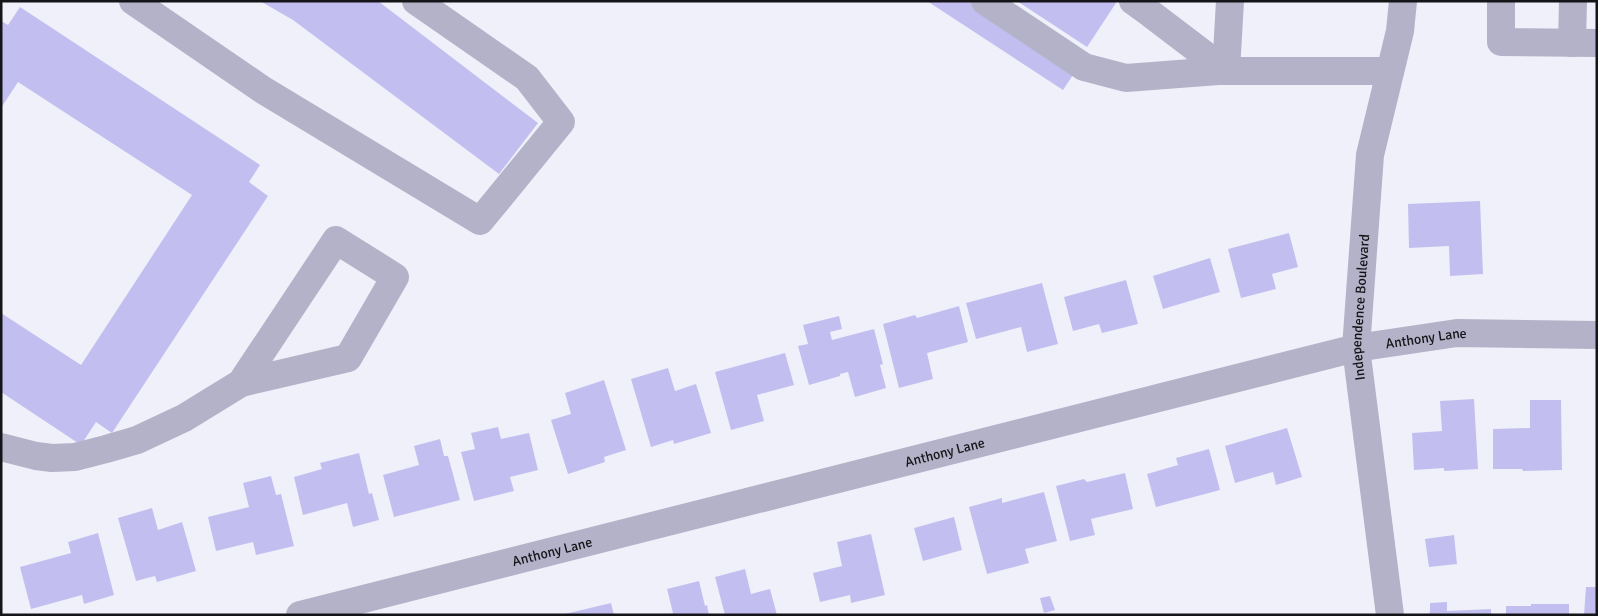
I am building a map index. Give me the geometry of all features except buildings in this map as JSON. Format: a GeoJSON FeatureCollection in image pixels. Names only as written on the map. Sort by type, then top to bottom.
{"type":"FeatureCollection","features":[{"type":"Feature","properties":{"kind":"street"},"geometry":{"type":"LineString","coordinates":[[133,1],[262,90],[480,221],[561,122],[527,78],[416,1]]}},
{"type":"Feature","properties":{"kind":"street"},"geometry":{"type":"LineString","coordinates":[[985,1],[1084,67],[1126,78],[1226,71],[1390,72]]}},
{"type":"Feature","properties":{"kind":"street"},"geometry":{"type":"LineString","coordinates":[[1133,1],[1226,71]]}},
{"type":"Feature","properties":{"kind":"street"},"geometry":{"type":"LineString","coordinates":[[1226,71],[1230,1]]}},
{"type":"Feature","properties":{"kind":"street","name":"Independence Boulevard"},"geometry":{"type":"LineString","coordinates":[[1390,615],[1356,348],[1370,155],[1400,31],[1403,1]]}},
{"type":"Feature","properties":{"kind":"street"},"geometry":{"type":"LineString","coordinates":[[1501,1],[1501,42],[1584,43],[1573,1]]}},
{"type":"Feature","properties":{"kind":"street"},"geometry":{"type":"LineString","coordinates":[[1,447],[36,456],[52,458],[75,457],[137,440],[184,418],[242,383],[348,358],[395,277],[336,240],[242,383]]}},
{"type":"Feature","properties":{"kind":"street","name":"Anthony Lane"},"geometry":{"type":"LineString","coordinates":[[300,615],[1356,348],[1457,333],[1597,335]]}}]}
